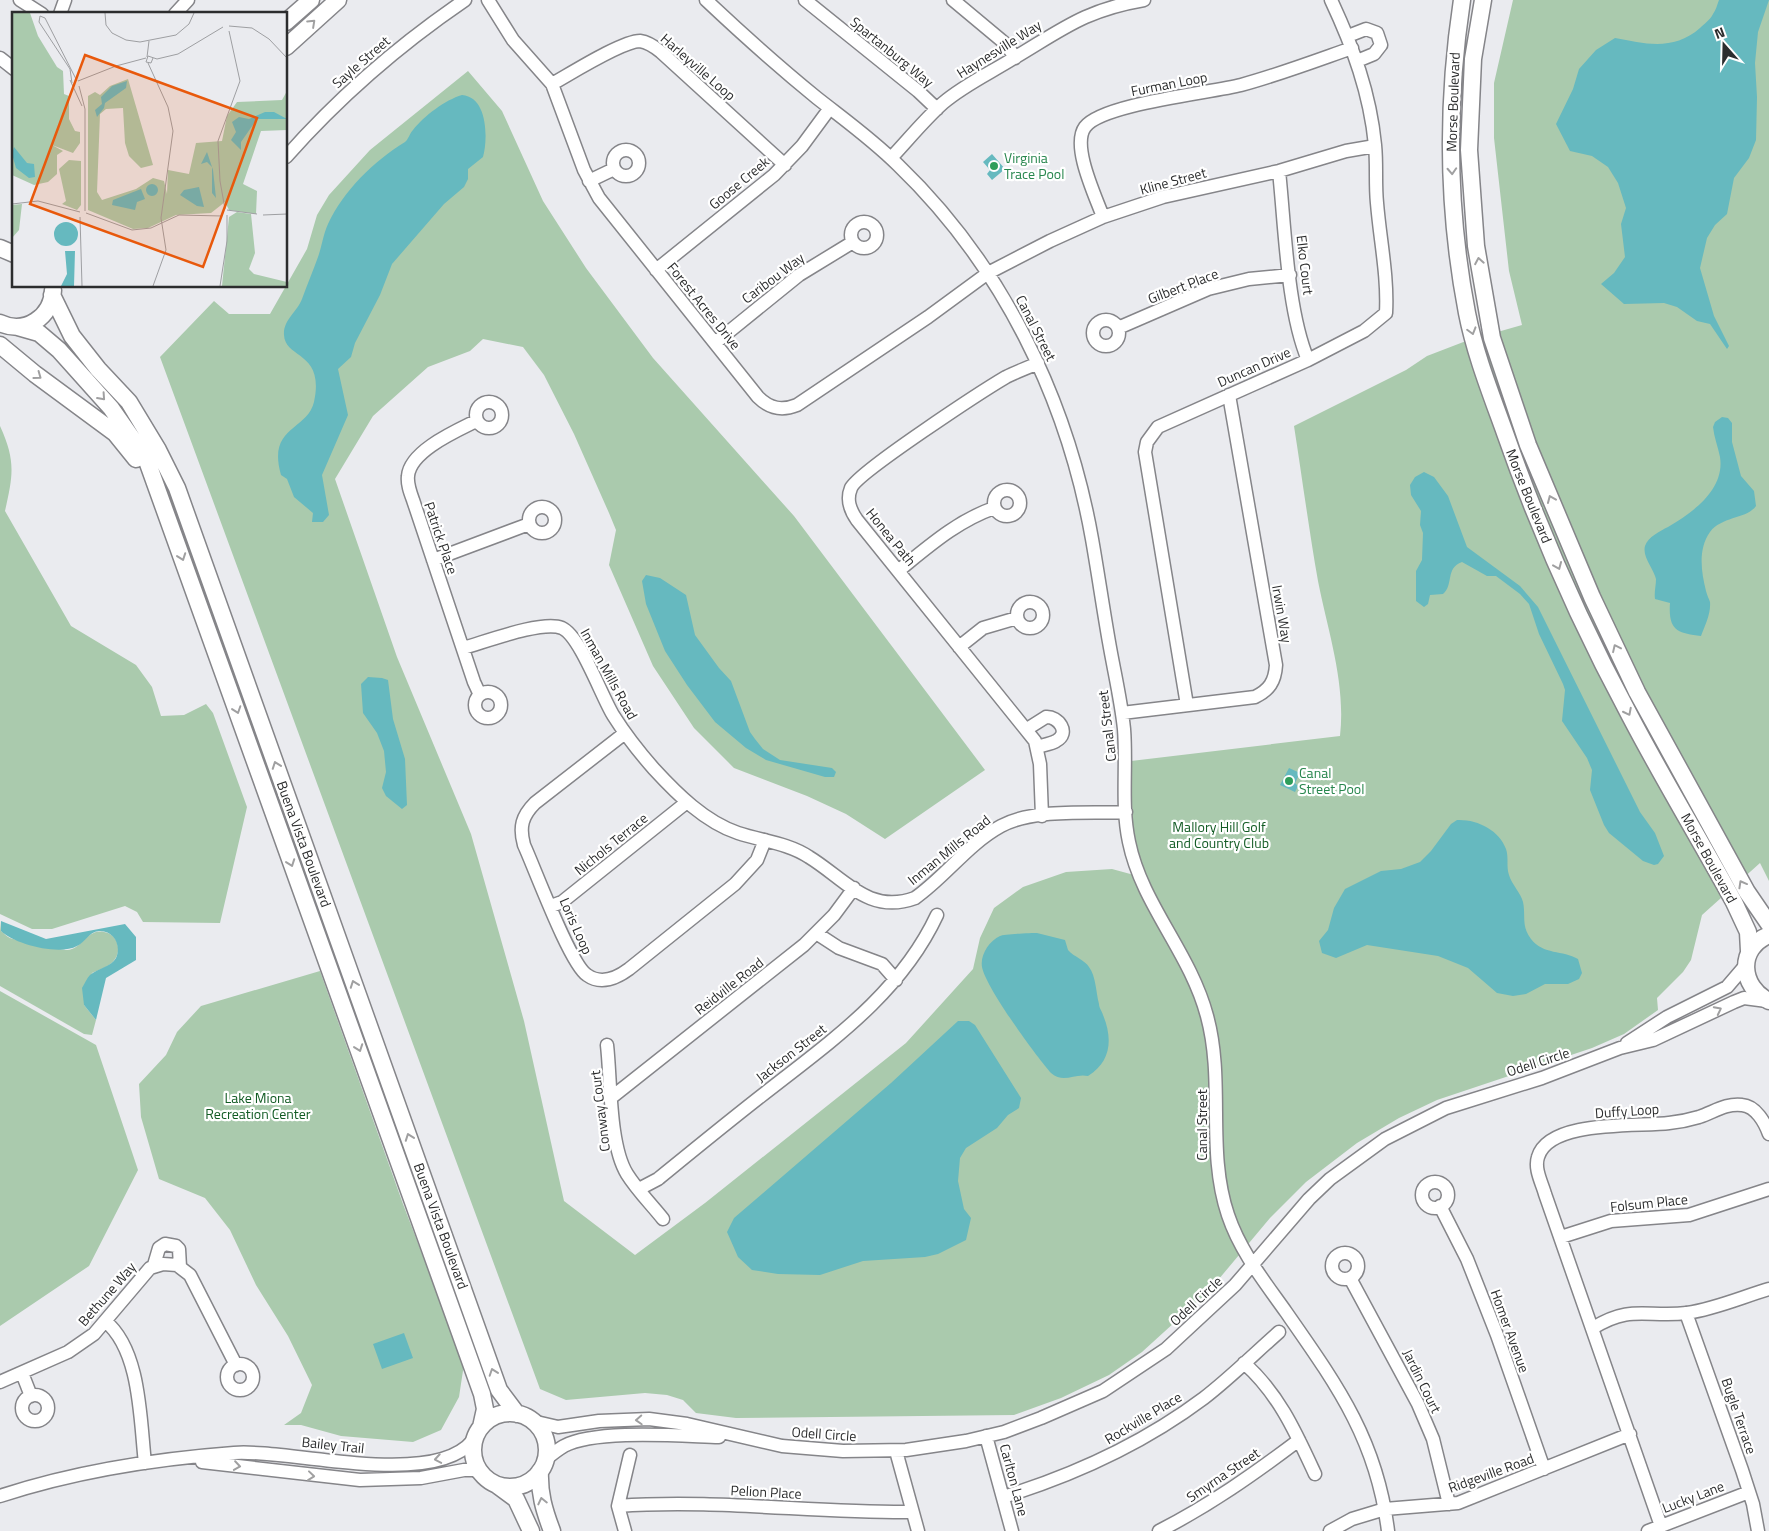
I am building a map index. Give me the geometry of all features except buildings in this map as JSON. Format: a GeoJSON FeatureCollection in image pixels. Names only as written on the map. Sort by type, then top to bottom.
{"type":"FeatureCollection","features":[{"type":"Feature","properties":{"kind":"main road"},"geometry":{"type":"LineString","coordinates":[[288,20],[311,0]]}},
{"type":"Feature","properties":{"kind":"main road"},"geometry":{"type":"LineString","coordinates":[[288,45],[338,0]]}},
{"type":"Feature","properties":{"kind":"main road","name":"Morse Boulevard"},"geometry":{"type":"LineString","coordinates":[[1462,0],[1453,61],[1451,148],[1455,232],[1467,315],[1485,376],[1522,480],[1571,597],[1629,715],[1733,900],[1748,932],[1747,978],[1752,988],[1769,1001]]}},
{"type":"Feature","properties":{"kind":"main road","name":"Morse Boulevard"},"geometry":{"type":"LineString","coordinates":[[1483,0],[1473,59],[1469,150],[1476,246],[1492,338],[1528,446],[1592,597],[1633,683],[1746,892],[1769,924]]}},
{"type":"Feature","properties":{"kind":"main road"},"geometry":{"type":"LineString","coordinates":[[0,248],[12,254]]}},
{"type":"Feature","properties":{"kind":"main road"},"geometry":{"type":"LineString","coordinates":[[0,260],[12,256]]}},
{"type":"Feature","properties":{"kind":"main road","name":"Buena Vista Boulevard"},"geometry":{"type":"LineString","coordinates":[[18,327],[35,322],[44,315],[53,289]]}},
{"type":"Feature","properties":{"kind":"main road","name":"Buena Vista Boulevard"},"geometry":{"type":"LineString","coordinates":[[53,289],[72,336],[98,369],[129,402],[158,450],[177,488],[499,1390],[517,1414],[532,1421]]}},
{"type":"Feature","properties":{"kind":"main road","name":"Buena Vista Boulevard"},"geometry":{"type":"LineString","coordinates":[[0,323],[39,333],[59,350],[111,408],[146,458],[482,1394],[485,1409],[473,1454],[482,1474]]}},
{"type":"Feature","properties":{"kind":"main road"},"geometry":{"type":"LineString","coordinates":[[0,345],[35,374],[115,433],[141,465],[165,511]]}},
{"type":"Feature","properties":{"kind":"main road"},"geometry":{"type":"LineString","coordinates":[[1747,959],[1755,943],[1769,934]]}},
{"type":"Feature","properties":{"kind":"main road"},"geometry":{"type":"LineString","coordinates":[[479,1430],[497,1415],[517,1414]]}},
{"type":"Feature","properties":{"kind":"main road"},"geometry":{"type":"LineString","coordinates":[[532,1421],[545,1439],[539,1489],[542,1504],[552,1531]]}},
{"type":"Feature","properties":{"kind":"main road"},"geometry":{"type":"LineString","coordinates":[[495,1484],[508,1487],[520,1485],[532,1480],[543,1466]]}},
{"type":"Feature","properties":{"kind":"main road"},"geometry":{"type":"LineString","coordinates":[[482,1474],[516,1499],[531,1531]]}},
{"type":"Feature","properties":{"kind":"street"},"geometry":{"type":"LineString","coordinates":[[20,0],[39,12]]}},
{"type":"Feature","properties":{"kind":"street"},"geometry":{"type":"LineString","coordinates":[[61,12],[65,0]]}},
{"type":"Feature","properties":{"kind":"street"},"geometry":{"type":"LineString","coordinates":[[176,12],[188,0]]}},
{"type":"Feature","properties":{"kind":"street","name":"Sayle Street"},"geometry":{"type":"LineString","coordinates":[[288,155],[325,115],[365,77],[410,39],[465,0]]}},
{"type":"Feature","properties":{"kind":"street","name":"Forest Acres Drive"},"geometry":{"type":"LineString","coordinates":[[488,0],[513,40],[552,84],[589,181],[612,216],[764,404],[780,409],[797,405],[928,317],[988,273]]}},
{"type":"Feature","properties":{"kind":"street","name":"Canal Street"},"geometry":{"type":"LineString","coordinates":[[706,0],[756,47],[891,158],[955,227],[1014,314],[1038,363],[1067,436],[1085,500],[1122,713],[1126,756],[1128,840],[1142,883],[1191,971],[1207,1016],[1217,1082],[1215,1144],[1217,1170],[1229,1217],[1253,1265],[1334,1379],[1359,1424],[1370,1452],[1385,1508],[1388,1531]]}},
{"type":"Feature","properties":{"kind":"street","name":"Spartanburg Way"},"geometry":{"type":"LineString","coordinates":[[805,0],[918,91],[937,109]]}},
{"type":"Feature","properties":{"kind":"street"},"geometry":{"type":"LineString","coordinates":[[953,0],[1007,45],[1015,58]]}},
{"type":"Feature","properties":{"kind":"street","name":"Duncan Drive"},"geometry":{"type":"LineString","coordinates":[[1187,705],[1144,452],[1146,442],[1158,427],[1308,360],[1364,331],[1386,313],[1387,290],[1376,201],[1375,146],[1366,86],[1358,61],[1331,0]]}},
{"type":"Feature","properties":{"kind":"street","name":"Haynesville Way"},"geometry":{"type":"LineString","coordinates":[[891,158],[937,109],[967,86],[1015,58],[1052,33],[1085,16],[1116,5],[1136,1]]}},
{"type":"Feature","properties":{"kind":"street"},"geometry":{"type":"LineString","coordinates":[[1350,42],[1366,29],[1377,33],[1381,45],[1379,50],[1358,61]]}},
{"type":"Feature","properties":{"kind":"street","name":"Harleyville Loop"},"geometry":{"type":"LineString","coordinates":[[552,84],[622,46],[640,41],[647,43],[661,52],[785,165]]}},
{"type":"Feature","properties":{"kind":"street","name":"Furman Loop"},"geometry":{"type":"LineString","coordinates":[[1103,217],[1087,172],[1080,144],[1084,127],[1094,120],[1121,109],[1154,100],[1240,85],[1350,42]]}},
{"type":"Feature","properties":{"kind":"street"},"geometry":{"type":"LineString","coordinates":[[0,58],[12,67]]}},
{"type":"Feature","properties":{"kind":"street","name":"Goose Creek"},"geometry":{"type":"LineString","coordinates":[[656,270],[751,195],[785,165],[830,108]]}},
{"type":"Feature","properties":{"kind":"street","name":"Kline Street"},"geometry":{"type":"LineString","coordinates":[[988,273],[1028,250],[1103,217],[1163,197],[1280,171],[1346,151],[1375,146]]}},
{"type":"Feature","properties":{"kind":"street"},"geometry":{"type":"LineString","coordinates":[[589,181],[614,169]]}},
{"type":"Feature","properties":{"kind":"street","name":"Elko Court"},"geometry":{"type":"LineString","coordinates":[[1280,171],[1290,274],[1302,346],[1308,360]]}},
{"type":"Feature","properties":{"kind":"street","name":"Caribou Way"},"geometry":{"type":"LineString","coordinates":[[714,343],[799,276],[853,242]]}},
{"type":"Feature","properties":{"kind":"street","name":"Gilbert Place"},"geometry":{"type":"LineString","coordinates":[[1118,328],[1208,289],[1249,279],[1290,274]]}},
{"type":"Feature","properties":{"kind":"street","name":"Honea Path"},"geometry":{"type":"LineString","coordinates":[[1038,363],[995,384],[865,472],[851,487],[849,496],[852,512],[1027,729],[1037,747],[1040,764],[1042,816]]}},
{"type":"Feature","properties":{"kind":"street","name":"Irwin Way"},"geometry":{"type":"LineString","coordinates":[[1122,713],[1255,697],[1272,685],[1276,666],[1229,395]]}},
{"type":"Feature","properties":{"kind":"street","name":"Patrick Place"},"geometry":{"type":"LineString","coordinates":[[476,421],[422,452],[414,459],[410,468],[409,486],[480,695]]}},
{"type":"Feature","properties":{"kind":"street"},"geometry":{"type":"LineString","coordinates":[[898,571],[954,527],[969,518],[994,508]]}},
{"type":"Feature","properties":{"kind":"street"},"geometry":{"type":"LineString","coordinates":[[433,560],[529,524]]}},
{"type":"Feature","properties":{"kind":"street"},"geometry":{"type":"LineString","coordinates":[[959,647],[983,628],[1017,618]]}},
{"type":"Feature","properties":{"kind":"street","name":"Inman Mills Road"},"geometry":{"type":"LineString","coordinates":[[463,648],[543,627],[560,627],[567,631],[576,640],[603,697],[625,733],[655,769],[687,802],[726,828],[802,852],[854,888],[881,903],[904,902],[915,898],[993,832],[1019,820],[1042,816],[1126,812]]}},
{"type":"Feature","properties":{"kind":"street"},"geometry":{"type":"LineString","coordinates":[[1027,729],[1046,717],[1051,717],[1060,722],[1062,727],[1057,741],[1037,747]]}},
{"type":"Feature","properties":{"kind":"street","name":"Loris Loop"},"geometry":{"type":"LineString","coordinates":[[625,733],[535,803],[522,819],[521,828],[524,845],[580,970],[593,978],[610,979],[624,972],[735,884],[757,860],[766,840]]}},
{"type":"Feature","properties":{"kind":"street","name":"Nichols Terrace"},"geometry":{"type":"LineString","coordinates":[[551,906],[562,902],[687,802]]}},
{"type":"Feature","properties":{"kind":"street","name":"Reidville Road"},"geometry":{"type":"LineString","coordinates":[[612,1097],[785,961],[834,915],[854,888]]}},
{"type":"Feature","properties":{"kind":"street","name":"Jackson Street"},"geometry":{"type":"LineString","coordinates":[[640,1190],[658,1178],[844,1030],[896,980],[917,953],[937,916]]}},
{"type":"Feature","properties":{"kind":"street"},"geometry":{"type":"LineString","coordinates":[[816,933],[839,948],[882,964],[896,980]]}},
{"type":"Feature","properties":{"kind":"street","name":"Odell Circle"},"geometry":{"type":"LineString","coordinates":[[1620,1048],[1667,1017],[1727,987],[1747,959]]}},
{"type":"Feature","properties":{"kind":"street","name":"Odell Circle"},"geometry":{"type":"LineString","coordinates":[[532,1421],[558,1427],[649,1419],[687,1424],[742,1438],[814,1450],[896,1451],[986,1436],[1026,1424],[1075,1404],[1124,1377],[1166,1349],[1195,1325],[1253,1265],[1309,1199],[1330,1179],[1385,1139],[1446,1108],[1542,1078],[1620,1048],[1654,1040],[1744,998],[1769,1001]]}},
{"type":"Feature","properties":{"kind":"street","name":"Conway Court"},"geometry":{"type":"LineString","coordinates":[[607,1045],[620,1155],[626,1173],[663,1219]]}},
{"type":"Feature","properties":{"kind":"street","name":"Duffy Loop"},"geometry":{"type":"LineString","coordinates":[[1661,1526],[1560,1237],[1537,1167],[1538,1157],[1542,1150],[1553,1141],[1595,1127],[1668,1124],[1700,1117],[1729,1105],[1744,1105],[1756,1111],[1769,1134]]}},
{"type":"Feature","properties":{"kind":"street","name":"Folsum Place"},"geometry":{"type":"LineString","coordinates":[[1560,1237],[1611,1220],[1689,1215],[1769,1190]]}},
{"type":"Feature","properties":{"kind":"street","name":"Homer Avenue"},"geometry":{"type":"LineString","coordinates":[[1440,1206],[1467,1258],[1544,1469]]}},
{"type":"Feature","properties":{"kind":"street","name":"Bethune Way"},"geometry":{"type":"LineString","coordinates":[[154,1265],[159,1248],[165,1244],[176,1246],[179,1249],[180,1267]]}},
{"type":"Feature","properties":{"kind":"street","name":"Bethune Way"},"geometry":{"type":"LineString","coordinates":[[0,1382],[68,1352],[94,1334],[150,1268],[154,1265],[163,1264],[180,1267],[190,1275],[236,1365]]}},
{"type":"Feature","properties":{"kind":"street","name":"Jardin Court"},"geometry":{"type":"LineString","coordinates":[[1350,1278],[1418,1404],[1433,1439],[1448,1504]]}},
{"type":"Feature","properties":{"kind":"street"},"geometry":{"type":"LineString","coordinates":[[1593,1328],[1610,1317],[1636,1312],[1686,1313],[1769,1289]]}},
{"type":"Feature","properties":{"kind":"street","name":"Bugle Terrace"},"geometry":{"type":"LineString","coordinates":[[1686,1313],[1749,1492],[1758,1531]]}},
{"type":"Feature","properties":{"kind":"street"},"geometry":{"type":"LineString","coordinates":[[105,1321],[112,1327],[121,1342],[136,1383],[145,1463]]}},
{"type":"Feature","properties":{"kind":"street","name":"Rockville Place"},"geometry":{"type":"LineString","coordinates":[[1003,1497],[1045,1484],[1119,1452],[1204,1398],[1279,1332]]}},
{"type":"Feature","properties":{"kind":"street"},"geometry":{"type":"LineString","coordinates":[[1244,1363],[1278,1399],[1315,1474]]}},
{"type":"Feature","properties":{"kind":"street"},"geometry":{"type":"LineString","coordinates":[[22,1373],[31,1396]]}},
{"type":"Feature","properties":{"kind":"street","name":"Bailey Trail"},"geometry":{"type":"LineString","coordinates":[[0,1496],[64,1477],[104,1468],[248,1452],[376,1465],[412,1463],[452,1456],[474,1440],[479,1430]]}},
{"type":"Feature","properties":{"kind":"street","name":"Ridgeville Road"},"geometry":{"type":"LineString","coordinates":[[1330,1531],[1352,1519],[1385,1508],[1458,1503],[1630,1434]]}},
{"type":"Feature","properties":{"kind":"street","name":"Odell Circle"},"geometry":{"type":"LineString","coordinates":[[543,1466],[565,1446],[601,1438],[660,1436],[742,1438]]}},
{"type":"Feature","properties":{"kind":"street","name":"Carlton Lane"},"geometry":{"type":"LineString","coordinates":[[986,1436],[1012,1531]]}},
{"type":"Feature","properties":{"kind":"street","name":"Smyrna Street"},"geometry":{"type":"LineString","coordinates":[[1159,1531],[1199,1510],[1251,1476],[1299,1440]]}},
{"type":"Feature","properties":{"kind":"street"},"geometry":{"type":"LineString","coordinates":[[896,1451],[918,1531]]}},
{"type":"Feature","properties":{"kind":"street"},"geometry":{"type":"LineString","coordinates":[[625,1531],[618,1506],[630,1456]]}},
{"type":"Feature","properties":{"kind":"street","name":"Bailey Trail"},"geometry":{"type":"LineString","coordinates":[[177,1460],[360,1480],[421,1478],[464,1470],[474,1470],[482,1474]]}},
{"type":"Feature","properties":{"kind":"street","name":"Lucky Lane"},"geometry":{"type":"LineString","coordinates":[[1648,1531],[1749,1492]]}},
{"type":"Feature","properties":{"kind":"street","name":"Pelion Place"},"geometry":{"type":"LineString","coordinates":[[618,1506],[665,1502],[853,1512],[912,1512]]}},
{"type":"Feature","properties":{"kind":"green space","name":"Mallory Hill Golf and Country Club"},"geometry":{"type":"Polygon","coordinates":[[[1513,0],[1769,0],[1769,881],[1760,863],[1702,915],[1691,960],[1683,972],[1657,998],[1658,1010],[1624,1034],[1592,1048],[1437,1100],[1399,1118],[1357,1143],[1306,1182],[1270,1218],[1208,1292],[1142,1352],[1109,1375],[1061,1398],[1014,1415],[736,1418],[696,1413],[683,1400],[667,1395],[645,1393],[566,1400],[540,1389],[160,357],[214,301],[229,314],[270,314],[285,288],[288,288],[288,282],[307,249],[317,215],[329,195],[370,150],[468,71],[502,111],[543,201],[586,268],[653,358],[794,516],[985,770],[885,839],[846,814],[807,796],[734,768],[694,728],[653,666],[609,565],[616,530],[574,434],[544,375],[523,347],[483,339],[470,351],[428,367],[373,416],[335,479],[397,657],[471,834],[524,1021],[564,1201],[635,1255],[705,1203],[906,1043],[973,969],[980,938],[994,908],[1023,887],[1066,872],[1112,869],[1134,875],[1191,989],[1202,988],[1184,947],[1146,881],[1133,840],[1131,761],[1340,736],[1341,716],[1338,677],[1318,581],[1294,426],[1406,370],[1427,356],[1466,341],[1522,325],[1509,271],[1494,138],[1494,83],[1513,0]]]}},
{"type":"Feature","properties":{"kind":"green space"},"geometry":{"type":"Polygon","coordinates":[[[0,426],[9,449],[12,468],[5,511],[71,626],[136,665],[152,687],[161,716],[184,715],[206,704],[213,713],[247,807],[220,923],[143,922],[137,912],[125,906],[52,929],[32,929],[0,914],[0,426]]]}},
{"type":"Feature","properties":{"kind":"green space"},"geometry":{"type":"Polygon","coordinates":[[[0,921],[1,931],[13,939],[63,950],[72,949],[93,933],[108,933],[115,939],[118,947],[117,955],[111,964],[92,973],[84,1005],[96,1020],[92,1035],[84,1034],[0,986],[0,921]]]}},
{"type":"Feature","properties":{"kind":"green space","name":"Lake Miona Recreation Center"},"geometry":{"type":"Polygon","coordinates":[[[320,971],[403,1204],[464,1364],[459,1397],[441,1430],[413,1442],[341,1436],[301,1425],[284,1425],[301,1413],[312,1385],[288,1336],[256,1285],[230,1230],[205,1198],[159,1179],[141,1117],[139,1084],[166,1055],[177,1032],[201,1006],[320,971]]]}},
{"type":"Feature","properties":{"kind":"green space"},"geometry":{"type":"Polygon","coordinates":[[[0,991],[96,1045],[138,1170],[89,1266],[0,1326],[0,991]]]}},
{"type":"Feature","properties":{"kind":"water"},"geometry":{"type":"Polygon","coordinates":[[[1719,0],[1769,0],[1758,32],[1755,63],[1757,97],[1756,140],[1749,158],[1734,178],[1727,214],[1715,225],[1707,238],[1700,268],[1714,316],[1729,346],[1727,349],[1710,324],[1697,321],[1677,307],[1664,303],[1624,304],[1601,284],[1614,273],[1625,257],[1621,224],[1626,208],[1618,183],[1608,167],[1592,156],[1570,151],[1556,124],[1573,89],[1579,69],[1596,50],[1615,38],[1649,44],[1670,43],[1680,40],[1690,35],[1709,20],[1719,0]]]}},
{"type":"Feature","properties":{"kind":"water"},"geometry":{"type":"Polygon","coordinates":[[[462,95],[471,97],[481,111],[485,130],[483,157],[468,169],[468,179],[464,187],[444,204],[392,264],[380,295],[355,343],[351,357],[338,369],[348,415],[322,475],[329,515],[323,522],[312,522],[313,513],[294,497],[287,479],[281,475],[278,459],[279,447],[283,438],[310,411],[314,402],[316,385],[314,373],[310,365],[286,343],[284,330],[288,320],[300,304],[318,257],[326,228],[351,188],[382,158],[406,141],[413,130],[429,114],[462,95]]]}},
{"type":"Feature","properties":{"kind":"water","name":"Virginia Trace Pool"},"geometry":{"type":"Polygon","coordinates":[[[992,154],[1005,169],[992,180],[987,174],[990,170],[983,162],[992,154]]]}},
{"type":"Feature","properties":{"kind":"water"},"geometry":{"type":"Polygon","coordinates":[[[1722,417],[1728,418],[1732,423],[1732,442],[1741,476],[1754,491],[1756,506],[1747,513],[1721,523],[1710,532],[1706,539],[1702,553],[1702,568],[1706,592],[1710,602],[1710,611],[1701,636],[1686,634],[1676,629],[1671,620],[1670,603],[1655,599],[1656,579],[1645,554],[1645,546],[1651,537],[1697,507],[1713,489],[1718,479],[1720,457],[1713,427],[1715,422],[1722,417]]]}},
{"type":"Feature","properties":{"kind":"water"},"geometry":{"type":"Polygon","coordinates":[[[1424,472],[1434,477],[1448,496],[1467,547],[1520,586],[1538,607],[1640,812],[1655,833],[1664,856],[1658,864],[1654,865],[1643,861],[1609,833],[1604,825],[1590,790],[1592,770],[1587,758],[1562,721],[1565,690],[1563,684],[1539,634],[1529,604],[1520,594],[1496,576],[1487,576],[1462,562],[1453,568],[1448,586],[1443,594],[1430,595],[1428,604],[1424,607],[1416,601],[1416,571],[1422,560],[1423,533],[1420,525],[1421,511],[1411,495],[1410,485],[1415,477],[1424,472]]]}},
{"type":"Feature","properties":{"kind":"water"},"geometry":{"type":"Polygon","coordinates":[[[646,575],[660,578],[686,595],[695,635],[731,681],[750,732],[763,749],[780,760],[832,768],[836,772],[834,777],[825,777],[766,760],[746,748],[715,722],[687,685],[665,651],[646,604],[642,581],[646,575]]]}},
{"type":"Feature","properties":{"kind":"water"},"geometry":{"type":"Polygon","coordinates":[[[368,677],[388,680],[393,719],[405,759],[407,805],[402,809],[386,796],[382,788],[386,772],[384,751],[377,733],[363,713],[361,684],[368,677]]]}},
{"type":"Feature","properties":{"kind":"water","name":"Canal Street Pool"},"geometry":{"type":"Polygon","coordinates":[[[1289,768],[1300,773],[1295,783],[1298,786],[1295,792],[1280,785],[1289,768]]]}},
{"type":"Feature","properties":{"kind":"water"},"geometry":{"type":"Polygon","coordinates":[[[1457,820],[1472,821],[1486,827],[1493,831],[1503,842],[1506,849],[1510,879],[1523,902],[1525,925],[1528,934],[1541,948],[1578,959],[1582,973],[1579,979],[1568,984],[1545,984],[1526,994],[1513,996],[1497,993],[1468,968],[1438,956],[1367,945],[1336,958],[1322,953],[1319,941],[1328,930],[1334,908],[1345,889],[1381,871],[1401,869],[1420,862],[1431,851],[1451,824],[1457,820]]]}},
{"type":"Feature","properties":{"kind":"water"},"geometry":{"type":"Polygon","coordinates":[[[1,921],[46,939],[125,924],[136,937],[136,960],[106,978],[96,1020],[84,1005],[82,988],[90,975],[114,961],[118,953],[115,939],[104,931],[99,931],[90,935],[77,946],[69,949],[48,949],[26,944],[7,936],[1,931],[1,921]]]}},
{"type":"Feature","properties":{"kind":"water"},"geometry":{"type":"Polygon","coordinates":[[[1037,933],[1065,940],[1068,950],[1087,965],[1093,975],[1099,1007],[1106,1024],[1109,1041],[1108,1049],[1101,1064],[1088,1076],[1060,1078],[1051,1073],[1012,1022],[985,977],[982,958],[992,941],[1002,935],[1037,933]]]}},
{"type":"Feature","properties":{"kind":"water"},"geometry":{"type":"Polygon","coordinates":[[[958,1021],[969,1021],[975,1025],[1021,1098],[1019,1108],[1008,1115],[997,1128],[966,1148],[960,1158],[958,1181],[964,1209],[971,1218],[966,1240],[938,1254],[925,1257],[863,1261],[820,1275],[778,1274],[752,1270],[738,1257],[727,1232],[734,1218],[891,1083],[958,1021]]]}},
{"type":"Feature","properties":{"kind":"water"},"geometry":{"type":"Polygon","coordinates":[[[404,1333],[413,1358],[382,1369],[373,1344],[404,1333]]]}},
{"type":"Feature","properties":{"kind":"place","name":"Virginia Trace Pool"},"geometry":{"type":"Point","coordinates":[994,166]}},
{"type":"Feature","properties":{"kind":"place","name":"Canal Street Pool"},"geometry":{"type":"Point","coordinates":[1289,781]}}]}
